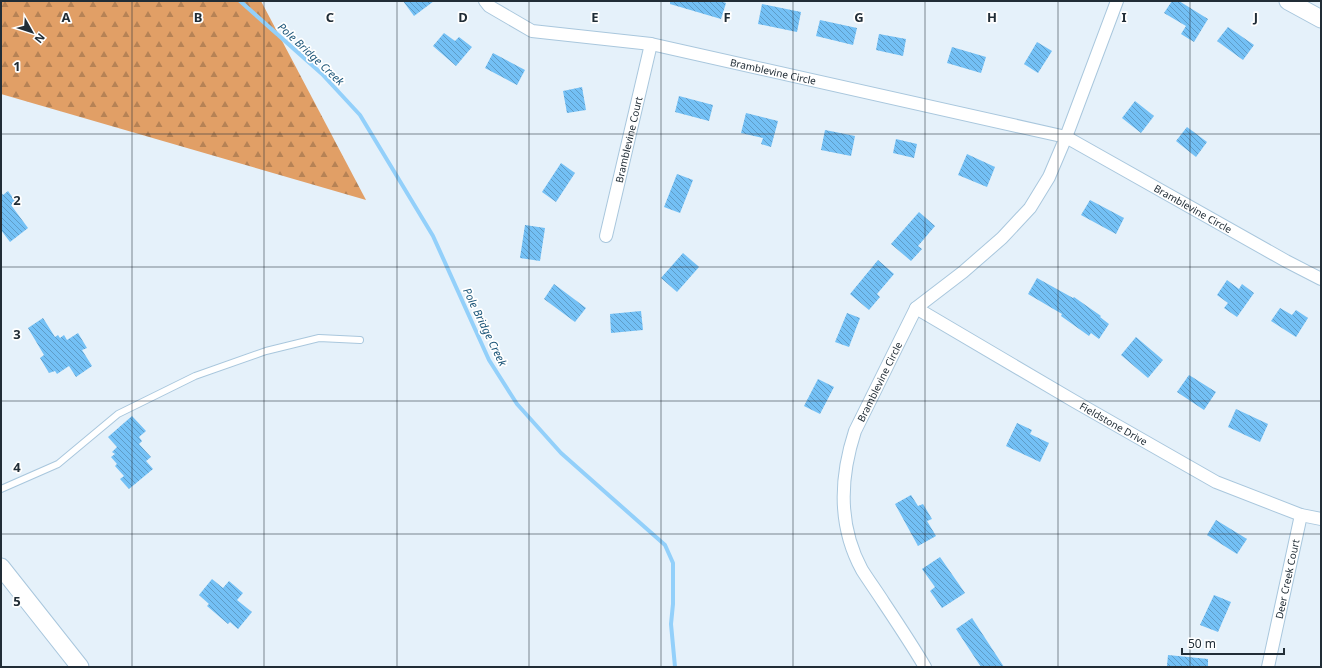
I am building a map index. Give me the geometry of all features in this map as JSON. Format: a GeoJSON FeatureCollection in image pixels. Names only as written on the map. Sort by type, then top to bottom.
{"type":"FeatureCollection","features":[{"type":"Feature","properties":{"kind":"main road"},"geometry":{"type":"LineString","coordinates":[[1288,1],[1321,19]]}},
{"type":"Feature","properties":{"kind":"main road"},"geometry":{"type":"LineString","coordinates":[[1,567],[80,667]]}},
{"type":"Feature","properties":{"kind":"street","name":"Bramblevine Circle"},"geometry":{"type":"LineString","coordinates":[[485,1],[489,6],[532,31],[650,44],[1066,136],[1286,261],[1321,279]]}},
{"type":"Feature","properties":{"kind":"street","name":"Bramblevine Circle"},"geometry":{"type":"LineString","coordinates":[[925,667],[862,570],[854,551],[848,532],[844,511],[843,491],[847,457],[855,431],[916,308],[963,272],[1002,238],[1030,208],[1049,177],[1117,1]]}},
{"type":"Feature","properties":{"kind":"street","name":"Bramblevine Court"},"geometry":{"type":"LineString","coordinates":[[606,236],[650,44]]}},
{"type":"Feature","properties":{"kind":"street","name":"Fieldstone Drive"},"geometry":{"type":"LineString","coordinates":[[916,308],[1216,482],[1300,515],[1321,519]]}},
{"type":"Feature","properties":{"kind":"street","name":"Deer Creek Court"},"geometry":{"type":"LineString","coordinates":[[1268,667],[1300,515]]}},
{"type":"Feature","properties":{"kind":"lane"},"geometry":{"type":"LineString","coordinates":[[1,489],[58,464],[118,414],[195,376],[266,351],[319,338],[360,340]]}},
{"type":"Feature","properties":{"kind":"green space"},"geometry":{"type":"Polygon","coordinates":[[[1,1],[261,1],[366,200],[1,94],[1,1]]]}},
{"type":"Feature","properties":{"kind":"building"},"geometry":{"type":"Polygon","coordinates":[[[403,1],[434,1],[414,16],[403,1]]]}},
{"type":"Feature","properties":{"kind":"building"},"geometry":{"type":"Polygon","coordinates":[[[670,1],[720,1],[726,3],[721,19],[670,4],[670,1]]]}},
{"type":"Feature","properties":{"kind":"building"},"geometry":{"type":"Polygon","coordinates":[[[1172,1],[1179,1],[1208,19],[1194,42],[1181,34],[1186,26],[1164,13],[1172,1]]]}},
{"type":"Feature","properties":{"kind":"building"},"geometry":{"type":"Polygon","coordinates":[[[762,4],[801,12],[797,32],[758,24],[762,4]]]}},
{"type":"Feature","properties":{"kind":"building"},"geometry":{"type":"Polygon","coordinates":[[[820,20],[857,28],[853,45],[816,36],[820,20]]]}},
{"type":"Feature","properties":{"kind":"building"},"geometry":{"type":"Polygon","coordinates":[[[1228,27],[1254,45],[1243,60],[1217,41],[1228,27]]]}},
{"type":"Feature","properties":{"kind":"building"},"geometry":{"type":"Polygon","coordinates":[[[444,33],[455,41],[459,37],[472,47],[456,66],[433,46],[444,33]]]}},
{"type":"Feature","properties":{"kind":"building"},"geometry":{"type":"Polygon","coordinates":[[[879,34],[906,39],[903,56],[876,50],[879,34]]]}},
{"type":"Feature","properties":{"kind":"building"},"geometry":{"type":"Polygon","coordinates":[[[1037,42],[1052,51],[1038,73],[1024,64],[1037,42]]]}},
{"type":"Feature","properties":{"kind":"building"},"geometry":{"type":"Polygon","coordinates":[[[952,47],[986,57],[981,73],[947,63],[952,47]]]}},
{"type":"Feature","properties":{"kind":"building"},"geometry":{"type":"Polygon","coordinates":[[[493,53],[525,70],[517,85],[485,68],[493,53]]]}},
{"type":"Feature","properties":{"kind":"building"},"geometry":{"type":"Polygon","coordinates":[[[582,87],[586,110],[567,113],[563,91],[582,87]]]}},
{"type":"Feature","properties":{"kind":"building"},"geometry":{"type":"Polygon","coordinates":[[[679,96],[713,105],[709,121],[675,112],[679,96]]]}},
{"type":"Feature","properties":{"kind":"building"},"geometry":{"type":"Polygon","coordinates":[[[1135,101],[1154,116],[1141,133],[1122,118],[1135,101]]]}},
{"type":"Feature","properties":{"kind":"building"},"geometry":{"type":"Polygon","coordinates":[[[746,113],[778,121],[771,147],[761,144],[763,138],[741,133],[746,113]]]}},
{"type":"Feature","properties":{"kind":"building"},"geometry":{"type":"Polygon","coordinates":[[[1187,127],[1207,142],[1196,157],[1176,141],[1187,127]]]}},
{"type":"Feature","properties":{"kind":"building"},"geometry":{"type":"Polygon","coordinates":[[[825,130],[855,136],[851,156],[821,150],[825,130]]]}},
{"type":"Feature","properties":{"kind":"building"},"geometry":{"type":"Polygon","coordinates":[[[896,139],[917,144],[914,158],[893,153],[896,139]]]}},
{"type":"Feature","properties":{"kind":"building"},"geometry":{"type":"Polygon","coordinates":[[[967,154],[995,167],[987,187],[958,175],[967,154]]]}},
{"type":"Feature","properties":{"kind":"building"},"geometry":{"type":"Polygon","coordinates":[[[561,163],[575,173],[556,202],[542,192],[561,163]]]}},
{"type":"Feature","properties":{"kind":"building"},"geometry":{"type":"Polygon","coordinates":[[[677,174],[693,180],[680,213],[664,207],[677,174]]]}},
{"type":"Feature","properties":{"kind":"building"},"geometry":{"type":"Polygon","coordinates":[[[8,191],[16,202],[11,205],[28,228],[10,242],[1,230],[1,192],[3,195],[8,191]]]}},
{"type":"Feature","properties":{"kind":"building"},"geometry":{"type":"Polygon","coordinates":[[[1090,200],[1124,218],[1116,234],[1081,215],[1090,200]]]}},
{"type":"Feature","properties":{"kind":"building"},"geometry":{"type":"Polygon","coordinates":[[[919,212],[935,226],[918,246],[922,249],[911,261],[891,244],[919,212]]]}},
{"type":"Feature","properties":{"kind":"building"},"geometry":{"type":"Polygon","coordinates":[[[525,225],[545,228],[540,261],[520,258],[525,225]]]}},
{"type":"Feature","properties":{"kind":"building"},"geometry":{"type":"Polygon","coordinates":[[[683,253],[699,267],[677,292],[661,278],[683,253]]]}},
{"type":"Feature","properties":{"kind":"building"},"geometry":{"type":"Polygon","coordinates":[[[878,260],[894,274],[877,294],[880,297],[869,310],[850,294],[878,260]]]}},
{"type":"Feature","properties":{"kind":"building"},"geometry":{"type":"Polygon","coordinates":[[[1037,278],[1073,298],[1074,297],[1101,316],[1100,317],[1109,324],[1099,339],[1091,333],[1089,336],[1061,316],[1062,314],[1028,294],[1037,278]]]}},
{"type":"Feature","properties":{"kind":"building"},"geometry":{"type":"Polygon","coordinates":[[[1227,280],[1239,289],[1242,284],[1254,293],[1237,317],[1224,308],[1228,303],[1217,295],[1227,280]]]}},
{"type":"Feature","properties":{"kind":"building"},"geometry":{"type":"Polygon","coordinates":[[[554,284],[586,308],[575,322],[544,299],[554,284]]]}},
{"type":"Feature","properties":{"kind":"building"},"geometry":{"type":"Polygon","coordinates":[[[1280,308],[1292,315],[1296,310],[1308,318],[1296,337],[1271,321],[1280,308]]]}},
{"type":"Feature","properties":{"kind":"building"},"geometry":{"type":"Polygon","coordinates":[[[641,311],[643,330],[611,333],[610,314],[641,311]]]}},
{"type":"Feature","properties":{"kind":"building"},"geometry":{"type":"Polygon","coordinates":[[[847,313],[860,318],[849,347],[835,342],[847,313]]]}},
{"type":"Feature","properties":{"kind":"building"},"geometry":{"type":"Polygon","coordinates":[[[43,318],[55,337],[58,335],[60,338],[64,335],[67,340],[78,333],[87,348],[82,350],[92,366],[76,377],[69,366],[57,374],[55,371],[49,373],[40,358],[44,355],[28,328],[43,318]]]}},
{"type":"Feature","properties":{"kind":"building"},"geometry":{"type":"Polygon","coordinates":[[[1136,337],[1163,360],[1148,378],[1121,355],[1136,337]]]}},
{"type":"Feature","properties":{"kind":"building"},"geometry":{"type":"Polygon","coordinates":[[[1189,375],[1216,392],[1204,410],[1177,392],[1189,375]]]}},
{"type":"Feature","properties":{"kind":"building"},"geometry":{"type":"Polygon","coordinates":[[[818,379],[834,387],[820,414],[804,406],[818,379]]]}},
{"type":"Feature","properties":{"kind":"building"},"geometry":{"type":"Polygon","coordinates":[[[1236,409],[1268,424],[1260,442],[1228,427],[1236,409]]]}},
{"type":"Feature","properties":{"kind":"building"},"geometry":{"type":"Polygon","coordinates":[[[132,416],[146,431],[139,437],[142,441],[139,444],[151,457],[146,461],[153,469],[129,489],[120,479],[124,476],[115,466],[117,464],[111,457],[115,454],[112,452],[117,447],[108,437],[132,416]]]}},
{"type":"Feature","properties":{"kind":"building"},"geometry":{"type":"Polygon","coordinates":[[[1017,423],[1032,430],[1030,434],[1049,443],[1040,462],[1006,446],[1017,423]]]}},
{"type":"Feature","properties":{"kind":"building"},"geometry":{"type":"Polygon","coordinates":[[[911,495],[918,506],[923,504],[932,519],[927,521],[936,536],[918,546],[895,504],[911,495]]]}},
{"type":"Feature","properties":{"kind":"building"},"geometry":{"type":"Polygon","coordinates":[[[1216,520],[1247,539],[1237,554],[1207,535],[1216,520]]]}},
{"type":"Feature","properties":{"kind":"building"},"geometry":{"type":"Polygon","coordinates":[[[940,557],[965,593],[942,608],[930,591],[935,587],[922,569],[940,557]]]}},
{"type":"Feature","properties":{"kind":"building"},"geometry":{"type":"Polygon","coordinates":[[[212,579],[223,588],[229,581],[243,593],[237,600],[252,612],[238,629],[230,622],[228,624],[207,606],[209,604],[199,595],[212,579]]]}},
{"type":"Feature","properties":{"kind":"building"},"geometry":{"type":"Polygon","coordinates":[[[1214,595],[1231,602],[1218,632],[1200,625],[1214,595]]]}},
{"type":"Feature","properties":{"kind":"building"},"geometry":{"type":"Polygon","coordinates":[[[972,618],[1004,667],[981,667],[956,629],[972,618]]]}},
{"type":"Feature","properties":{"kind":"building"},"geometry":{"type":"Polygon","coordinates":[[[1168,655],[1208,659],[1208,667],[1167,666],[1168,655]]]}},
{"type":"Feature","properties":{"kind":"waterway","name":"Pole Bridge Creek"},"geometry":{"type":"LineString","coordinates":[[240,1],[322,74],[360,115],[433,236],[489,360],[517,404],[561,453],[665,545],[673,563],[673,604],[671,624],[675,667]]}}]}
